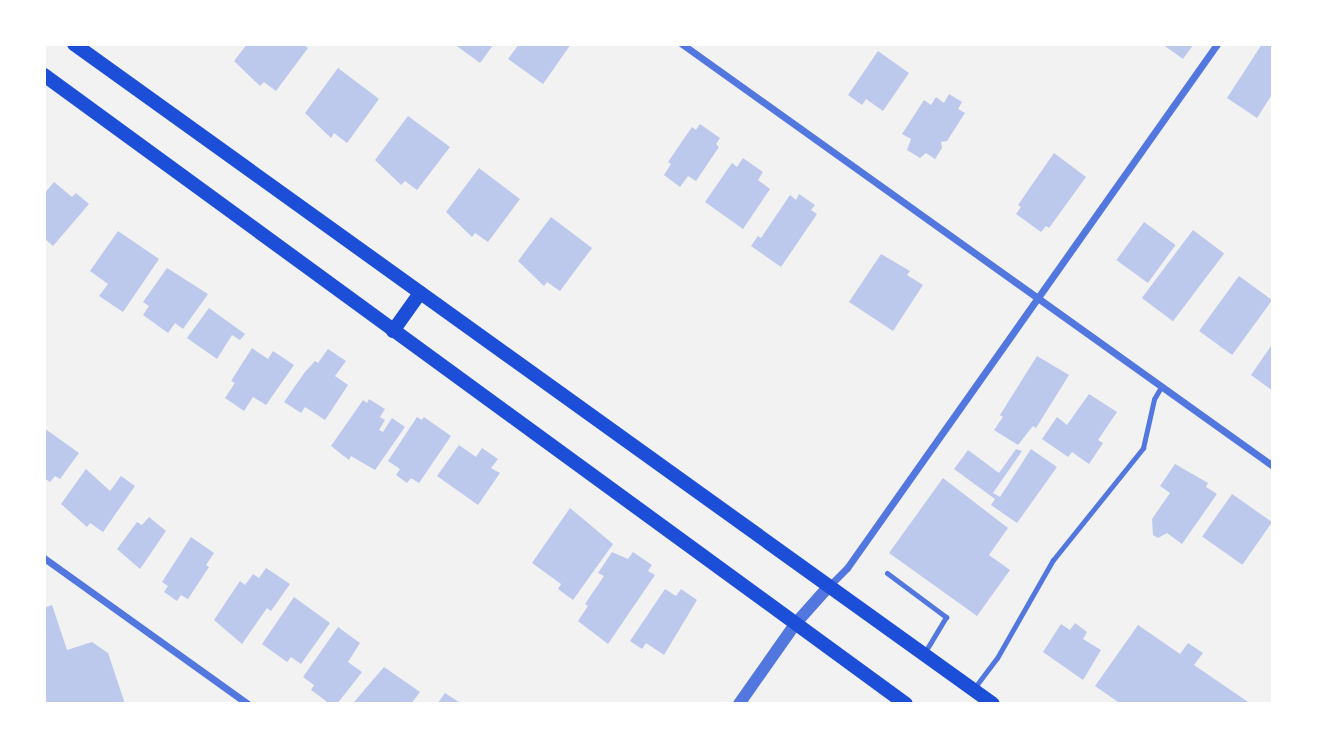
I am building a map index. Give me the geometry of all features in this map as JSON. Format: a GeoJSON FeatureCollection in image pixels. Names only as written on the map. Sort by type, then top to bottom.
{"type":"FeatureCollection","features":[{"type":"Feature","properties":{"kind":"main road"},"geometry":{"type":"LineString","coordinates":[[74,44],[993,704]]}},
{"type":"Feature","properties":{"kind":"main road"},"geometry":{"type":"LineString","coordinates":[[44,75],[906,704]]}},
{"type":"Feature","properties":{"kind":"main road"},"geometry":{"type":"LineString","coordinates":[[393,331],[420,293]]}},
{"type":"Feature","properties":{"kind":"street"},"geometry":{"type":"LineString","coordinates":[[682,44],[1273,466]]}},
{"type":"Feature","properties":{"kind":"street"},"geometry":{"type":"LineString","coordinates":[[739,704],[796,623],[855,557],[1217,44]]}},
{"type":"Feature","properties":{"kind":"street"},"geometry":{"type":"LineString","coordinates":[[44,558],[248,704]]}},
{"type":"Feature","properties":{"kind":"lane"},"geometry":{"type":"LineString","coordinates":[[973,690],[997,657],[1053,560],[1143,448],[1154,399],[1160,387]]}},
{"type":"Feature","properties":{"kind":"lane"},"geometry":{"type":"LineString","coordinates":[[887,573],[946,618],[923,654]]}},
{"type":"Feature","properties":{"kind":"building"},"geometry":{"type":"Polygon","coordinates":[[[247,44],[303,44],[308,48],[276,91],[264,82],[260,86],[234,61],[247,44]]]}},
{"type":"Feature","properties":{"kind":"building"},"geometry":{"type":"Polygon","coordinates":[[[454,44],[494,44],[480,63],[454,44]]]}},
{"type":"Feature","properties":{"kind":"building"},"geometry":{"type":"Polygon","coordinates":[[[519,44],[571,44],[543,84],[508,59],[519,44]]]}},
{"type":"Feature","properties":{"kind":"building"},"geometry":{"type":"Polygon","coordinates":[[[1162,44],[1194,44],[1183,59],[1162,44]]]}},
{"type":"Feature","properties":{"kind":"building"},"geometry":{"type":"Polygon","coordinates":[[[1262,44],[1273,44],[1273,93],[1257,118],[1227,98],[1262,44]]]}},
{"type":"Feature","properties":{"kind":"building"},"geometry":{"type":"Polygon","coordinates":[[[878,51],[909,73],[883,111],[866,99],[862,105],[848,95],[878,51]]]}},
{"type":"Feature","properties":{"kind":"building"},"geometry":{"type":"Polygon","coordinates":[[[338,68],[379,99],[347,143],[334,133],[331,138],[305,113],[338,68]]]}},
{"type":"Feature","properties":{"kind":"building"},"geometry":{"type":"Polygon","coordinates":[[[949,94],[962,102],[958,109],[965,113],[947,141],[941,142],[942,148],[935,159],[926,153],[920,158],[907,150],[911,139],[902,134],[924,100],[931,105],[936,97],[944,103],[949,94]]]}},
{"type":"Feature","properties":{"kind":"building"},"geometry":{"type":"Polygon","coordinates":[[[408,116],[450,147],[417,190],[405,181],[401,185],[375,160],[408,116]]]}},
{"type":"Feature","properties":{"kind":"building"},"geometry":{"type":"Polygon","coordinates":[[[700,124],[720,138],[716,144],[719,147],[696,181],[688,176],[680,187],[664,175],[671,164],[668,162],[692,127],[696,130],[700,124]]]}},
{"type":"Feature","properties":{"kind":"building"},"geometry":{"type":"Polygon","coordinates":[[[1054,153],[1086,177],[1049,228],[1046,226],[1041,232],[1016,214],[1021,207],[1018,205],[1054,153]]]}},
{"type":"Feature","properties":{"kind":"building"},"geometry":{"type":"Polygon","coordinates":[[[743,158],[763,172],[758,180],[770,189],[743,229],[705,202],[732,163],[737,167],[743,158]]]}},
{"type":"Feature","properties":{"kind":"building"},"geometry":{"type":"Polygon","coordinates":[[[479,168],[520,199],[488,242],[475,233],[472,237],[446,212],[479,168]]]}},
{"type":"Feature","properties":{"kind":"building"},"geometry":{"type":"Polygon","coordinates":[[[54,182],[72,197],[76,193],[89,204],[53,246],[44,238],[44,194],[54,182]]]}},
{"type":"Feature","properties":{"kind":"building"},"geometry":{"type":"Polygon","coordinates":[[[799,194],[815,205],[811,210],[817,214],[781,267],[751,246],[758,236],[761,238],[790,195],[796,200],[799,194]]]}},
{"type":"Feature","properties":{"kind":"building"},"geometry":{"type":"Polygon","coordinates":[[[551,217],[592,248],[560,291],[547,282],[544,286],[518,261],[551,217]]]}},
{"type":"Feature","properties":{"kind":"building"},"geometry":{"type":"Polygon","coordinates":[[[1144,222],[1176,245],[1148,283],[1116,260],[1144,222]]]}},
{"type":"Feature","properties":{"kind":"building"},"geometry":{"type":"Polygon","coordinates":[[[1193,230],[1224,253],[1173,321],[1142,298],[1193,230]]]}},
{"type":"Feature","properties":{"kind":"building"},"geometry":{"type":"Polygon","coordinates":[[[118,231],[159,259],[123,312],[99,296],[108,284],[90,271],[118,231]]]}},
{"type":"Feature","properties":{"kind":"building"},"geometry":{"type":"Polygon","coordinates":[[[881,254],[910,271],[907,275],[923,285],[893,331],[849,302],[881,254]]]}},
{"type":"Feature","properties":{"kind":"building"},"geometry":{"type":"Polygon","coordinates":[[[167,268],[208,294],[183,329],[175,323],[168,333],[143,315],[149,306],[143,302],[167,268]]]}},
{"type":"Feature","properties":{"kind":"building"},"geometry":{"type":"Polygon","coordinates":[[[1239,276],[1272,300],[1232,355],[1199,331],[1239,276]]]}},
{"type":"Feature","properties":{"kind":"building"},"geometry":{"type":"Polygon","coordinates":[[[209,308],[245,334],[240,340],[232,335],[217,359],[187,338],[209,308]]]}},
{"type":"Feature","properties":{"kind":"building"},"geometry":{"type":"Polygon","coordinates":[[[1273,343],[1273,391],[1251,375],[1273,343]]]}},
{"type":"Feature","properties":{"kind":"building"},"geometry":{"type":"Polygon","coordinates":[[[252,348],[268,359],[273,351],[294,365],[266,405],[253,397],[244,411],[225,398],[235,383],[231,381],[252,348]]]}},
{"type":"Feature","properties":{"kind":"building"},"geometry":{"type":"Polygon","coordinates":[[[328,349],[346,361],[335,376],[348,385],[325,420],[305,407],[301,413],[284,402],[305,372],[315,361],[318,363],[328,349]]]}},
{"type":"Feature","properties":{"kind":"building"},"geometry":{"type":"Polygon","coordinates":[[[1037,356],[1069,375],[1036,428],[1033,426],[1018,445],[994,430],[1003,417],[1000,415],[1037,356]]]}},
{"type":"Feature","properties":{"kind":"building"},"geometry":{"type":"Polygon","coordinates":[[[1089,394],[1117,412],[1098,440],[1103,443],[1089,464],[1072,452],[1068,457],[1042,439],[1057,417],[1067,425],[1089,394]]]}},
{"type":"Feature","properties":{"kind":"building"},"geometry":{"type":"Polygon","coordinates":[[[369,399],[385,409],[380,417],[385,420],[379,430],[383,432],[392,418],[405,427],[375,470],[351,456],[349,460],[331,446],[363,400],[367,403],[369,399]]]}},
{"type":"Feature","properties":{"kind":"building"},"geometry":{"type":"Polygon","coordinates":[[[417,417],[422,420],[424,417],[451,436],[419,483],[411,478],[407,483],[396,475],[400,469],[388,461],[417,417]]]}},
{"type":"Feature","properties":{"kind":"building"},"geometry":{"type":"Polygon","coordinates":[[[44,428],[79,453],[60,479],[55,476],[50,482],[44,478],[44,428]]]}},
{"type":"Feature","properties":{"kind":"building"},"geometry":{"type":"Polygon","coordinates":[[[459,445],[476,457],[482,448],[498,459],[491,468],[500,473],[478,505],[437,476],[459,445]]]}},
{"type":"Feature","properties":{"kind":"building"},"geometry":{"type":"Polygon","coordinates":[[[1016,449],[1022,451],[993,493],[1000,497],[1031,449],[1057,467],[1017,523],[991,505],[995,499],[954,469],[968,450],[999,473],[1016,449]]]}},
{"type":"Feature","properties":{"kind":"building"},"geometry":{"type":"Polygon","coordinates":[[[1175,464],[1208,483],[1206,487],[1217,494],[1182,544],[1167,533],[1158,538],[1153,535],[1152,519],[1170,493],[1160,486],[1175,464]]]}},
{"type":"Feature","properties":{"kind":"building"},"geometry":{"type":"Polygon","coordinates":[[[86,469],[110,491],[121,476],[135,486],[103,532],[90,523],[87,527],[61,504],[86,469]]]}},
{"type":"Feature","properties":{"kind":"building"},"geometry":{"type":"Polygon","coordinates":[[[943,478],[1008,528],[989,555],[1010,570],[977,616],[889,553],[943,478]]]}},
{"type":"Feature","properties":{"kind":"building"},"geometry":{"type":"Polygon","coordinates":[[[1232,494],[1272,522],[1242,565],[1202,537],[1232,494]]]}},
{"type":"Feature","properties":{"kind":"building"},"geometry":{"type":"Polygon","coordinates":[[[570,508],[613,544],[573,600],[558,589],[561,584],[532,563],[570,508]]]}},
{"type":"Feature","properties":{"kind":"building"},"geometry":{"type":"Polygon","coordinates":[[[149,517],[166,531],[140,569],[117,549],[137,522],[142,525],[149,517]]]}},
{"type":"Feature","properties":{"kind":"building"},"geometry":{"type":"Polygon","coordinates":[[[191,537],[214,553],[206,565],[209,567],[188,599],[181,595],[177,601],[164,592],[168,586],[162,582],[191,537]]]}},
{"type":"Feature","properties":{"kind":"building"},"geometry":{"type":"Polygon","coordinates":[[[612,552],[628,559],[633,552],[652,565],[648,571],[655,575],[608,644],[578,621],[588,606],[585,604],[604,576],[598,573],[612,552]]]}},
{"type":"Feature","properties":{"kind":"building"},"geometry":{"type":"Polygon","coordinates":[[[266,568],[290,584],[271,611],[267,608],[242,644],[214,620],[240,581],[245,585],[253,574],[259,578],[266,568]]]}},
{"type":"Feature","properties":{"kind":"building"},"geometry":{"type":"Polygon","coordinates":[[[665,589],[676,596],[681,589],[697,600],[664,655],[646,643],[642,649],[630,641],[665,589]]]}},
{"type":"Feature","properties":{"kind":"building"},"geometry":{"type":"Polygon","coordinates":[[[294,597],[330,623],[301,664],[291,657],[287,662],[262,644],[294,597]]]}},
{"type":"Feature","properties":{"kind":"building"},"geometry":{"type":"Polygon","coordinates":[[[52,605],[67,650],[92,642],[108,653],[125,704],[44,704],[44,608],[52,605]]]}},
{"type":"Feature","properties":{"kind":"building"},"geometry":{"type":"Polygon","coordinates":[[[1075,623],[1087,632],[1083,639],[1101,650],[1083,680],[1043,652],[1061,624],[1070,630],[1075,623]]]}},
{"type":"Feature","properties":{"kind":"building"},"geometry":{"type":"Polygon","coordinates":[[[1138,625],[1180,654],[1188,643],[1203,653],[1194,665],[1251,704],[1121,704],[1095,686],[1138,625]]]}},
{"type":"Feature","properties":{"kind":"building"},"geometry":{"type":"Polygon","coordinates":[[[338,627],[360,643],[348,662],[362,672],[337,704],[330,704],[311,690],[314,685],[303,677],[338,627]]]}},
{"type":"Feature","properties":{"kind":"building"},"geometry":{"type":"Polygon","coordinates":[[[384,667],[420,692],[411,704],[354,702],[384,667]]]}},
{"type":"Feature","properties":{"kind":"building"},"geometry":{"type":"Polygon","coordinates":[[[445,693],[462,704],[437,704],[445,693]]]}}]}
